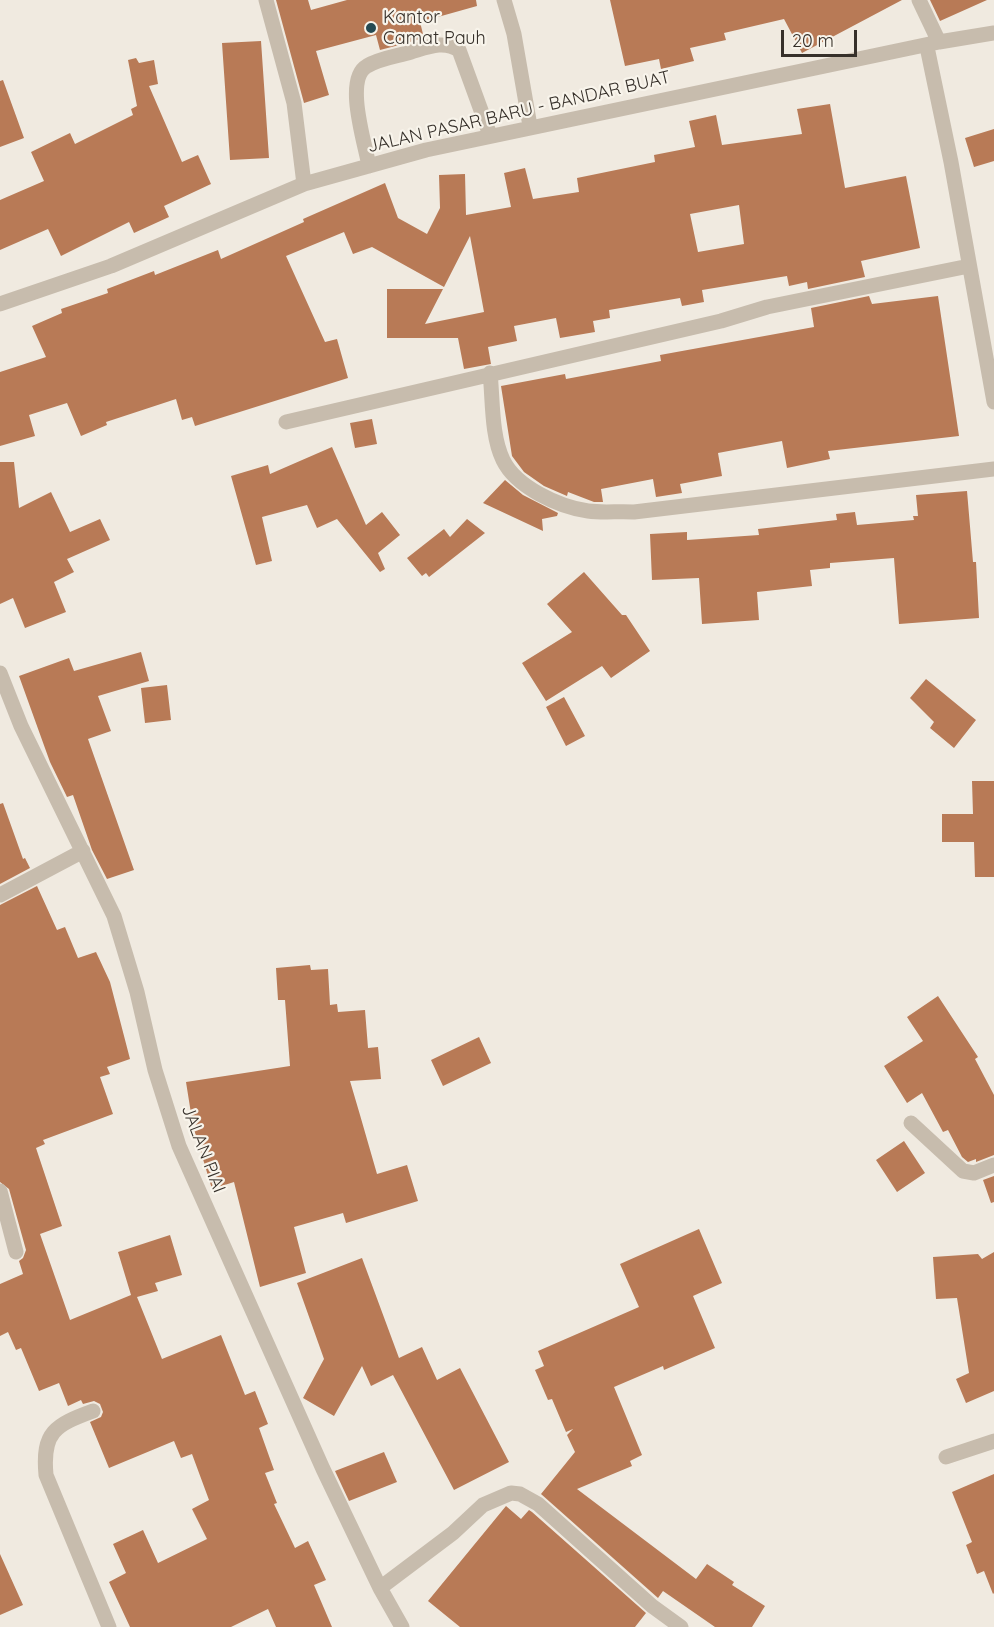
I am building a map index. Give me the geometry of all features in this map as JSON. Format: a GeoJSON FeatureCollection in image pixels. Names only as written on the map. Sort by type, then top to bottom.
{"type":"FeatureCollection","features":[{"type":"Feature","properties":{"kind":"street"},"geometry":{"type":"LineString","coordinates":[[266,0],[294,103],[304,184]]}},
{"type":"Feature","properties":{"kind":"street"},"geometry":{"type":"LineString","coordinates":[[504,0],[514,34],[530,126]]}},
{"type":"Feature","properties":{"kind":"street"},"geometry":{"type":"LineString","coordinates":[[919,0],[933,44],[969,266],[994,402]]}},
{"type":"Feature","properties":{"kind":"street","name":"JALAN PASAR BARU - BANDAR BUAT"},"geometry":{"type":"LineString","coordinates":[[0,304],[111,266],[304,184],[369,166],[530,126],[994,33]]}},
{"type":"Feature","properties":{"kind":"street"},"geometry":{"type":"LineString","coordinates":[[369,166],[355,95],[358,75],[366,66],[427,48],[444,44],[459,50],[490,135]]}},
{"type":"Feature","properties":{"kind":"street"},"geometry":{"type":"LineString","coordinates":[[286,422],[490,373],[621,345],[767,307],[969,266]]}},
{"type":"Feature","properties":{"kind":"street"},"geometry":{"type":"LineString","coordinates":[[490,373],[497,437],[503,459],[508,467],[535,491],[587,511],[634,512],[994,469]]}},
{"type":"Feature","properties":{"kind":"street","name":"JALAN PIAI"},"geometry":{"type":"LineString","coordinates":[[0,673],[21,726],[114,916],[178,1146],[322,1469],[380,1588],[402,1627]]}},
{"type":"Feature","properties":{"kind":"street"},"geometry":{"type":"LineString","coordinates":[[0,895],[83,851]]}},
{"type":"Feature","properties":{"kind":"street"},"geometry":{"type":"LineString","coordinates":[[911,1123],[963,1172],[974,1173],[994,1165]]}},
{"type":"Feature","properties":{"kind":"street"},"geometry":{"type":"LineString","coordinates":[[0,1191],[16,1252]]}},
{"type":"Feature","properties":{"kind":"street"},"geometry":{"type":"LineString","coordinates":[[93,1411],[65,1422],[50,1435],[44,1454],[46,1475],[109,1627]]}},
{"type":"Feature","properties":{"kind":"street"},"geometry":{"type":"LineString","coordinates":[[946,1457],[994,1441]]}},
{"type":"Feature","properties":{"kind":"street"},"geometry":{"type":"LineString","coordinates":[[380,1588],[453,1533],[483,1505],[511,1493],[520,1494],[538,1504],[652,1606],[681,1627]]}},
{"type":"Feature","properties":{"kind":"building","name":"Kantor Camat Pauh"},"geometry":{"type":"Polygon","coordinates":[[[276,0],[308,0],[311,10],[347,0],[476,0],[477,6],[420,22],[424,38],[403,44],[380,50],[376,35],[316,51],[329,95],[304,103],[276,0]]]}},
{"type":"Feature","properties":{"kind":"building"},"geometry":{"type":"Polygon","coordinates":[[[610,0],[902,0],[802,53],[784,19],[724,33],[726,40],[690,48],[694,61],[661,69],[659,59],[625,66],[610,0]]]}},
{"type":"Feature","properties":{"kind":"building"},"geometry":{"type":"Polygon","coordinates":[[[930,0],[987,0],[940,21],[930,0]]]}},
{"type":"Feature","properties":{"kind":"building"},"geometry":{"type":"Polygon","coordinates":[[[261,41],[269,158],[230,160],[222,43],[261,41]]]}},
{"type":"Feature","properties":{"kind":"building"},"geometry":{"type":"Polygon","coordinates":[[[136,58],[139,63],[154,60],[158,84],[149,86],[182,162],[198,155],[211,184],[164,206],[169,217],[134,233],[129,222],[61,256],[48,229],[0,250],[0,200],[44,181],[31,152],[70,133],[75,144],[133,115],[131,109],[137,106],[128,60],[136,58]]]}},
{"type":"Feature","properties":{"kind":"building"},"geometry":{"type":"Polygon","coordinates":[[[3,80],[24,138],[0,147],[0,81],[3,80]]]}},
{"type":"Feature","properties":{"kind":"building"},"geometry":{"type":"Polygon","coordinates":[[[830,104],[845,188],[906,176],[920,248],[861,261],[865,277],[808,289],[807,282],[789,286],[787,276],[702,290],[704,302],[682,306],[680,298],[609,310],[610,318],[593,321],[595,332],[560,338],[556,318],[514,326],[517,341],[488,347],[491,364],[464,369],[458,338],[387,338],[387,289],[443,289],[425,324],[484,312],[470,236],[444,287],[372,247],[353,254],[344,232],[286,256],[325,342],[337,339],[348,378],[195,426],[192,417],[182,420],[176,399],[106,422],[107,425],[81,436],[67,403],[29,415],[35,436],[0,446],[0,372],[46,357],[32,326],[62,313],[61,309],[108,293],[107,289],[154,271],[155,275],[218,250],[221,259],[304,222],[303,219],[385,183],[398,218],[427,234],[440,208],[439,175],[465,174],[466,215],[511,207],[504,173],[525,168],[533,199],[579,192],[577,178],[655,162],[654,155],[695,147],[689,121],[716,115],[722,145],[802,134],[797,109],[830,104]],[[739,205],[690,214],[698,252],[744,244],[739,205]]]}},
{"type":"Feature","properties":{"kind":"building"},"geometry":{"type":"Polygon","coordinates":[[[994,129],[994,161],[974,167],[965,138],[994,129]]]}},
{"type":"Feature","properties":{"kind":"building"},"geometry":{"type":"Polygon","coordinates":[[[869,296],[872,304],[938,296],[959,436],[828,451],[830,459],[787,468],[782,441],[718,453],[722,476],[680,484],[682,493],[656,497],[653,479],[601,489],[603,502],[594,502],[568,492],[567,496],[544,486],[524,472],[512,456],[501,386],[565,374],[566,379],[661,361],[660,355],[814,327],[811,308],[869,296]]]}},
{"type":"Feature","properties":{"kind":"building"},"geometry":{"type":"Polygon","coordinates":[[[372,419],[377,444],[355,448],[350,423],[372,419]]]}},
{"type":"Feature","properties":{"kind":"building"},"geometry":{"type":"Polygon","coordinates":[[[332,447],[366,525],[382,512],[400,535],[378,553],[385,569],[380,572],[337,519],[317,528],[307,505],[262,517],[272,561],[256,565],[231,476],[268,465],[270,474],[332,447]]]}},
{"type":"Feature","properties":{"kind":"building"},"geometry":{"type":"Polygon","coordinates":[[[0,462],[14,462],[19,508],[51,492],[70,532],[100,519],[110,540],[67,559],[74,572],[54,582],[66,612],[25,628],[13,598],[0,604],[0,462]]]}},
{"type":"Feature","properties":{"kind":"building"},"geometry":{"type":"Polygon","coordinates":[[[505,480],[523,495],[558,513],[557,516],[542,519],[543,531],[483,503],[505,480]]]}},
{"type":"Feature","properties":{"kind":"building"},"geometry":{"type":"Polygon","coordinates":[[[967,491],[973,562],[976,562],[979,618],[899,624],[894,558],[830,563],[830,568],[810,570],[812,586],[757,592],[759,620],[702,624],[699,578],[652,580],[650,534],[687,532],[687,540],[759,535],[758,529],[837,520],[836,514],[855,512],[857,525],[914,520],[913,516],[918,516],[916,495],[967,491]]]}},
{"type":"Feature","properties":{"kind":"building"},"geometry":{"type":"Polygon","coordinates":[[[467,519],[485,533],[429,577],[426,573],[422,576],[407,558],[444,529],[450,537],[467,519]]]}},
{"type":"Feature","properties":{"kind":"building"},"geometry":{"type":"Polygon","coordinates":[[[584,572],[622,615],[626,615],[650,651],[611,678],[602,666],[546,701],[522,663],[572,632],[547,604],[584,572]]]}},
{"type":"Feature","properties":{"kind":"building"},"geometry":{"type":"Polygon","coordinates":[[[141,652],[149,681],[98,696],[111,731],[88,739],[134,870],[107,879],[92,850],[73,795],[67,797],[50,762],[19,676],[69,658],[74,671],[141,652]]]}},
{"type":"Feature","properties":{"kind":"building"},"geometry":{"type":"Polygon","coordinates":[[[926,679],[976,720],[954,748],[930,728],[934,722],[910,698],[926,679]]]}},
{"type":"Feature","properties":{"kind":"building"},"geometry":{"type":"Polygon","coordinates":[[[167,685],[171,720],[145,723],[141,688],[167,685]]]}},
{"type":"Feature","properties":{"kind":"building"},"geometry":{"type":"Polygon","coordinates":[[[564,697],[585,736],[566,746],[546,707],[564,697]]]}},
{"type":"Feature","properties":{"kind":"building"},"geometry":{"type":"Polygon","coordinates":[[[972,781],[994,781],[994,877],[975,877],[974,842],[942,842],[942,814],[973,814],[972,781]]]}},
{"type":"Feature","properties":{"kind":"building"},"geometry":{"type":"Polygon","coordinates":[[[3,803],[23,859],[25,858],[30,868],[0,884],[0,804],[3,803]]]}},
{"type":"Feature","properties":{"kind":"building"},"geometry":{"type":"Polygon","coordinates":[[[37,886],[57,930],[65,927],[78,958],[96,952],[110,982],[130,1059],[107,1067],[110,1074],[100,1077],[113,1114],[43,1140],[45,1144],[36,1148],[62,1226],[40,1234],[70,1320],[131,1295],[118,1252],[170,1235],[182,1275],[155,1283],[158,1291],[137,1297],[162,1359],[221,1335],[245,1395],[255,1391],[268,1424],[259,1428],[274,1470],[265,1473],[277,1503],[274,1504],[295,1548],[308,1541],[326,1580],[314,1585],[332,1627],[276,1627],[268,1609],[231,1627],[130,1627],[109,1582],[126,1573],[113,1544],[143,1530],[158,1563],[207,1539],[192,1509],[209,1500],[192,1454],[181,1458],[174,1441],[109,1468],[90,1422],[101,1417],[103,1412],[100,1404],[94,1401],[83,1404],[81,1400],[68,1406],[59,1383],[39,1391],[21,1348],[16,1350],[8,1332],[0,1336],[0,1284],[23,1274],[19,1261],[26,1250],[9,1189],[0,1182],[0,905],[37,886]]]}},
{"type":"Feature","properties":{"kind":"building"},"geometry":{"type":"Polygon","coordinates":[[[310,965],[311,970],[328,969],[330,1005],[337,1004],[338,1012],[365,1010],[368,1048],[378,1047],[381,1079],[350,1081],[377,1174],[407,1165],[418,1201],[346,1223],[343,1213],[294,1227],[306,1273],[260,1287],[234,1182],[212,1189],[193,1126],[186,1082],[290,1066],[285,1000],[278,1000],[276,968],[310,965]]]}},
{"type":"Feature","properties":{"kind":"building"},"geometry":{"type":"Polygon","coordinates":[[[938,996],[978,1057],[975,1059],[994,1095],[994,1155],[976,1162],[976,1159],[968,1162],[962,1157],[948,1130],[943,1132],[922,1093],[907,1103],[884,1066],[923,1041],[907,1017],[938,996]]]}},
{"type":"Feature","properties":{"kind":"building"},"geometry":{"type":"Polygon","coordinates":[[[479,1037],[491,1063],[443,1086],[431,1060],[479,1037]]]}},
{"type":"Feature","properties":{"kind":"building"},"geometry":{"type":"Polygon","coordinates":[[[904,1141],[925,1173],[897,1192],[876,1160],[904,1141]]]}},
{"type":"Feature","properties":{"kind":"building"},"geometry":{"type":"Polygon","coordinates":[[[994,1176],[994,1202],[991,1203],[983,1180],[994,1176]]]}},
{"type":"Feature","properties":{"kind":"building"},"geometry":{"type":"Polygon","coordinates":[[[699,1229],[722,1283],[693,1296],[715,1348],[664,1370],[663,1366],[614,1387],[642,1455],[630,1461],[632,1466],[577,1489],[696,1579],[707,1564],[734,1582],[732,1585],[765,1606],[752,1627],[715,1627],[663,1591],[658,1598],[541,1494],[575,1452],[567,1435],[573,1429],[566,1432],[552,1399],[548,1400],[535,1370],[544,1366],[538,1351],[639,1307],[620,1264],[699,1229]]]}},
{"type":"Feature","properties":{"kind":"building"},"geometry":{"type":"Polygon","coordinates":[[[994,1252],[994,1391],[966,1403],[956,1379],[969,1373],[957,1298],[936,1299],[933,1257],[978,1254],[982,1259],[994,1252]]]}},
{"type":"Feature","properties":{"kind":"building"},"geometry":{"type":"Polygon","coordinates":[[[362,1258],[399,1358],[422,1347],[437,1380],[460,1368],[509,1462],[454,1490],[393,1375],[371,1386],[362,1366],[334,1416],[303,1398],[324,1359],[297,1283],[362,1258]]]}},
{"type":"Feature","properties":{"kind":"building"},"geometry":{"type":"Polygon","coordinates":[[[384,1452],[397,1482],[349,1501],[335,1471],[384,1452]]]}},
{"type":"Feature","properties":{"kind":"building"},"geometry":{"type":"Polygon","coordinates":[[[994,1474],[993,1594],[984,1571],[977,1574],[966,1545],[972,1542],[952,1492],[994,1474]]]}},
{"type":"Feature","properties":{"kind":"building"},"geometry":{"type":"Polygon","coordinates":[[[506,1506],[521,1519],[529,1510],[532,1512],[646,1613],[635,1627],[460,1627],[428,1601],[506,1506]]]}},
{"type":"Feature","properties":{"kind":"building"},"geometry":{"type":"Polygon","coordinates":[[[0,1554],[23,1605],[0,1615],[0,1554]]]}},
{"type":"Feature","properties":{"kind":"place","name":"Kantor Camat Pauh"},"geometry":{"type":"Point","coordinates":[371,28]}}]}
